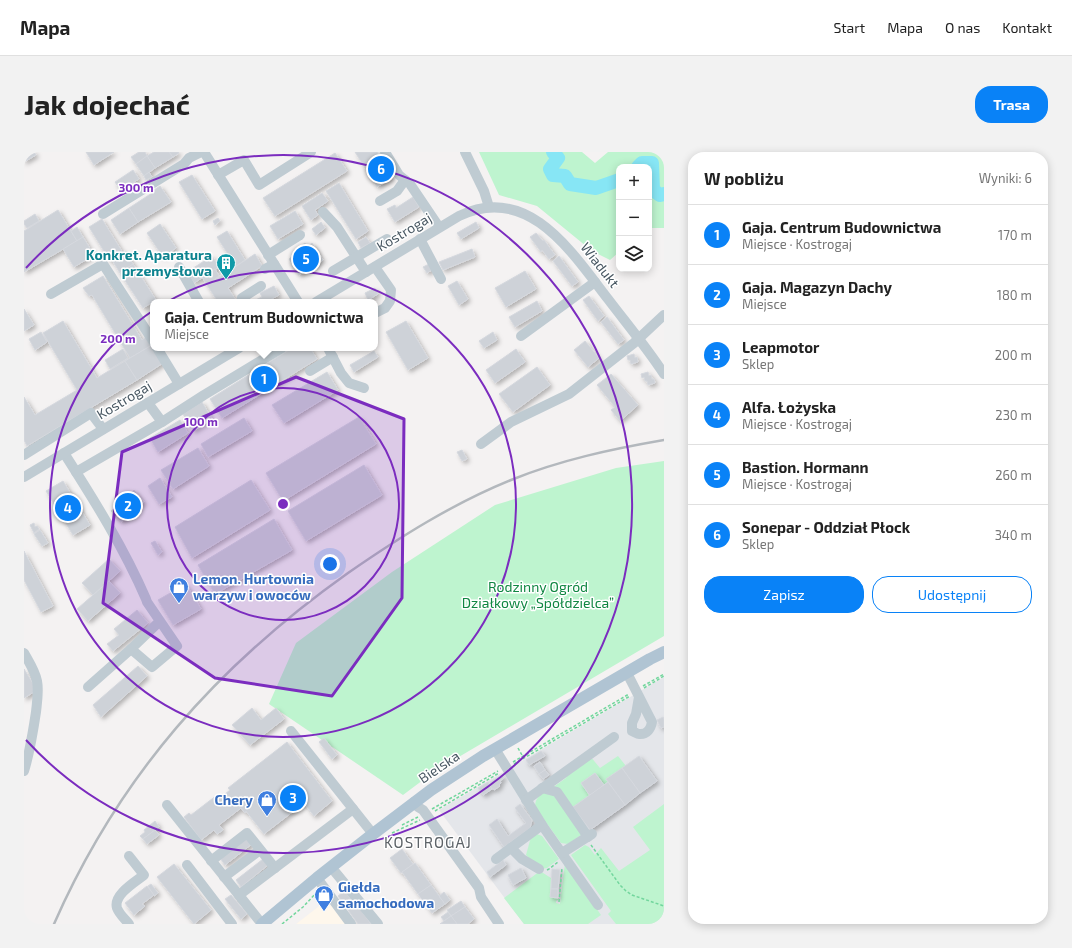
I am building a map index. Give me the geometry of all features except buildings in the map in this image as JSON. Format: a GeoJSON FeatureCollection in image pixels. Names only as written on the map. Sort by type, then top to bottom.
{"type":"FeatureCollection","features":[{"type":"Feature","properties":{"kind":"main road","name":"Bielska"},"geometry":{"type":"LineString","coordinates":[[262,924],[321,883],[331,867],[414,802],[446,780],[495,749],[627,673],[664,649]]}},
{"type":"Feature","properties":{"kind":"main road","name":"Bielska"},"geometry":{"type":"LineString","coordinates":[[650,659],[664,652]]}},
{"type":"Feature","properties":{"kind":"street"},"geometry":{"type":"LineString","coordinates":[[103,214],[184,164],[189,158],[201,152]]}},
{"type":"Feature","properties":{"kind":"street"},"geometry":{"type":"LineString","coordinates":[[204,152],[296,299]]}},
{"type":"Feature","properties":{"kind":"street"},"geometry":{"type":"LineString","coordinates":[[218,175],[241,156],[259,185],[311,152]]}},
{"type":"Feature","properties":{"kind":"street"},"geometry":{"type":"LineString","coordinates":[[385,152],[399,175],[410,184],[439,228]]}},
{"type":"Feature","properties":{"kind":"street"},"geometry":{"type":"LineString","coordinates":[[465,152],[484,191],[489,207]]}},
{"type":"Feature","properties":{"kind":"street"},"geometry":{"type":"LineString","coordinates":[[380,201],[397,191],[405,180]]}},
{"type":"Feature","properties":{"kind":"street","name":"Kostrogaj"},"geometry":{"type":"LineString","coordinates":[[321,299],[464,213],[479,208],[489,207]]}},
{"type":"Feature","properties":{"kind":"street","name":"Wiadukt"},"geometry":{"type":"LineString","coordinates":[[489,207],[512,209],[525,214],[540,223],[564,242],[639,339],[664,374]]}},
{"type":"Feature","properties":{"kind":"street"},"geometry":{"type":"LineString","coordinates":[[323,212],[337,227],[357,257],[391,290],[390,301],[385,308],[378,312]]}},
{"type":"Feature","properties":{"kind":"street"},"geometry":{"type":"LineString","coordinates":[[268,255],[300,235]]}},
{"type":"Feature","properties":{"kind":"street"},"geometry":{"type":"LineString","coordinates":[[332,272],[387,239]]}},
{"type":"Feature","properties":{"kind":"street"},"geometry":{"type":"LineString","coordinates":[[420,239],[440,279]]}},
{"type":"Feature","properties":{"kind":"street"},"geometry":{"type":"LineString","coordinates":[[51,294],[103,264],[150,336]]}},
{"type":"Feature","properties":{"kind":"street"},"geometry":{"type":"LineString","coordinates":[[264,270],[274,264]]}},
{"type":"Feature","properties":{"kind":"street"},"geometry":{"type":"LineString","coordinates":[[179,267],[197,299]]}},
{"type":"Feature","properties":{"kind":"street"},"geometry":{"type":"LineString","coordinates":[[521,336],[595,282]]}},
{"type":"Feature","properties":{"kind":"street"},"geometry":{"type":"LineString","coordinates":[[242,299],[261,286]]}},
{"type":"Feature","properties":{"kind":"street"},"geometry":{"type":"LineString","coordinates":[[480,444],[511,422],[569,394],[639,339],[664,315]]}},
{"type":"Feature","properties":{"kind":"street"},"geometry":{"type":"LineString","coordinates":[[159,351],[179,384]]}},
{"type":"Feature","properties":{"kind":"street","name":"Kostrogaj"},"geometry":{"type":"LineString","coordinates":[[24,476],[179,384],[228,351]]}},
{"type":"Feature","properties":{"kind":"street"},"geometry":{"type":"LineString","coordinates":[[76,472],[162,422],[277,351]]}},
{"type":"Feature","properties":{"kind":"street"},"geometry":{"type":"LineString","coordinates":[[330,351],[341,373],[349,383],[364,388]]}},
{"type":"Feature","properties":{"kind":"street"},"geometry":{"type":"LineString","coordinates":[[310,371],[333,357]]}},
{"type":"Feature","properties":{"kind":"street"},"geometry":{"type":"LineString","coordinates":[[148,402],[162,422]]}},
{"type":"Feature","properties":{"kind":"street"},"geometry":{"type":"LineString","coordinates":[[24,455],[91,413],[103,429]]}},
{"type":"Feature","properties":{"kind":"street"},"geometry":{"type":"LineString","coordinates":[[64,453],[108,524],[136,576],[146,600],[177,646],[152,668],[131,649]]}},
{"type":"Feature","properties":{"kind":"street"},"geometry":{"type":"LineString","coordinates":[[88,686],[131,649],[160,621]]}},
{"type":"Feature","properties":{"kind":"street"},"geometry":{"type":"LineString","coordinates":[[24,653],[31,664],[37,681],[38,696],[30,749],[24,771]]}},
{"type":"Feature","properties":{"kind":"street"},"geometry":{"type":"LineString","coordinates":[[627,673],[637,693]]}},
{"type":"Feature","properties":{"kind":"street"},"geometry":{"type":"LineString","coordinates":[[291,731],[373,834]]}},
{"type":"Feature","properties":{"kind":"street"},"geometry":{"type":"LineString","coordinates":[[526,800],[614,737]]}},
{"type":"Feature","properties":{"kind":"street"},"geometry":{"type":"LineString","coordinates":[[495,749],[542,825],[598,905]]}},
{"type":"Feature","properties":{"kind":"street"},"geometry":{"type":"LineString","coordinates":[[542,788],[557,792],[589,836],[563,856]]}},
{"type":"Feature","properties":{"kind":"street"},"geometry":{"type":"LineString","coordinates":[[414,802],[423,810],[425,815],[479,888],[481,897],[499,924]]}},
{"type":"Feature","properties":{"kind":"street"},"geometry":{"type":"LineString","coordinates":[[167,805],[262,924]]}},
{"type":"Feature","properties":{"kind":"street"},"geometry":{"type":"LineString","coordinates":[[239,895],[353,809]]}},
{"type":"Feature","properties":{"kind":"street"},"geometry":{"type":"LineString","coordinates":[[496,859],[542,825]]}},
{"type":"Feature","properties":{"kind":"street"},"geometry":{"type":"LineString","coordinates":[[211,861],[247,833],[275,868]]}},
{"type":"Feature","properties":{"kind":"street"},"geometry":{"type":"LineString","coordinates":[[511,848],[522,859],[539,870]]}},
{"type":"Feature","properties":{"kind":"street"},"geometry":{"type":"LineString","coordinates":[[224,877],[260,850]]}},
{"type":"Feature","properties":{"kind":"street"},"geometry":{"type":"LineString","coordinates":[[129,856],[144,875],[125,890],[117,900],[117,910],[129,924]]}},
{"type":"Feature","properties":{"kind":"street"},"geometry":{"type":"LineString","coordinates":[[187,865],[232,924]]}},
{"type":"Feature","properties":{"kind":"street"},"geometry":{"type":"LineString","coordinates":[[331,867],[378,924]]}},
{"type":"Feature","properties":{"kind":"street"},"geometry":{"type":"LineString","coordinates":[[321,883],[351,924]]}},
{"type":"Feature","properties":{"kind":"path"},"geometry":{"type":"LineString","coordinates":[[388,835],[637,693],[664,675]]}},
{"type":"Feature","properties":{"kind":"path"},"geometry":{"type":"LineString","coordinates":[[389,831],[425,815]]}},
{"type":"Feature","properties":{"kind":"path"},"geometry":{"type":"LineString","coordinates":[[589,836],[602,862],[626,891],[632,895],[664,906]]}},
{"type":"Feature","properties":{"kind":"path"},"geometry":{"type":"LineString","coordinates":[[539,870],[549,869],[563,856]]}},
{"type":"Feature","properties":{"kind":"path"},"geometry":{"type":"LineString","coordinates":[[559,902],[563,856]]}},
{"type":"Feature","properties":{"kind":"path"},"geometry":{"type":"LineString","coordinates":[[308,897],[321,883]]}},
{"type":"Feature","properties":{"kind":"path"},"geometry":{"type":"LineString","coordinates":[[282,924],[296,912],[321,883]]}},
{"type":"Feature","properties":{"kind":"path"},"geometry":{"type":"LineString","coordinates":[[282,921],[292,913]]}},
{"type":"Feature","properties":{"kind":"highlighted area"},"geometry":{"type":"Polygon","coordinates":[[[296,377],[404,419],[402,598],[332,696],[215,678],[103,603],[122,452],[296,377]]]}},
{"type":"Feature","properties":{"kind":"shaded area"},"geometry":{"type":"Polygon","coordinates":[[[664,677],[664,924],[524,924],[439,810],[664,677]]]}},
{"type":"Feature","properties":{"kind":"shaded area","name":"Giełda samochodowa"},"geometry":{"type":"Polygon","coordinates":[[[327,900],[345,924],[296,924],[327,900]]]}},
{"type":"Feature","properties":{"kind":"green space"},"geometry":{"type":"Polygon","coordinates":[[[479,152],[582,152],[595,163],[608,152],[664,152],[664,228],[652,228],[652,164],[616,164],[616,255],[610,260],[592,251],[537,206],[499,195],[479,152]]]}},
{"type":"Feature","properties":{"kind":"green space","name":"Rodzinny Ogród Działkowy „Spółdzielca”"},"geometry":{"type":"Polygon","coordinates":[[[664,461],[664,636],[435,771],[403,795],[269,704],[296,643],[392,572],[495,505],[616,468],[664,461]]]}},
{"type":"Feature","properties":{"kind":"green space"},"geometry":{"type":"Polygon","coordinates":[[[590,756],[600,768],[618,756],[626,766],[607,780],[608,782],[604,785],[595,773],[581,783],[590,796],[573,807],[552,788],[566,778],[568,772],[590,756]]]}},
{"type":"Feature","properties":{"kind":"green space"},"geometry":{"type":"Polygon","coordinates":[[[544,792],[555,794],[584,833],[568,844],[561,843],[535,807],[537,798],[544,792]]]}},
{"type":"Feature","properties":{"kind":"green space"},"geometry":{"type":"Polygon","coordinates":[[[664,804],[664,924],[616,924],[608,914],[611,911],[571,855],[585,845],[589,847],[595,855],[601,848],[619,871],[650,850],[633,827],[664,804]]]}},
{"type":"Feature","properties":{"kind":"green space"},"geometry":{"type":"Polygon","coordinates":[[[537,834],[542,836],[559,859],[547,868],[542,869],[526,855],[531,837],[537,834]]]}},
{"type":"Feature","properties":{"kind":"green space"},"geometry":{"type":"Polygon","coordinates":[[[565,863],[601,915],[588,924],[524,924],[504,898],[540,871],[551,878],[550,897],[558,898],[556,903],[560,904],[565,863]]]}},
{"type":"Feature","properties":{"kind":"waterway"},"geometry":{"type":"LineString","coordinates":[[553,152],[558,158],[550,169],[553,175],[565,176],[570,184],[596,188],[616,181]]}},
{"type":"Feature","properties":{"kind":"waterway"},"geometry":{"type":"LineString","coordinates":[[641,164],[652,163],[653,190],[660,195],[664,194]]}},
{"type":"Feature","properties":{"kind":"railway"},"geometry":{"type":"LineString","coordinates":[[54,924],[80,870],[109,820],[141,772],[176,728],[215,686],[256,646],[300,609],[348,573],[407,534],[447,510],[489,489],[530,473],[567,461],[606,451],[664,440]]}},
{"type":"Feature","properties":{"kind":"place","name":"Sonepar - Oddział Płock"},"geometry":{"type":"Point","coordinates":[381,169]}},
{"type":"Feature","properties":{"kind":"place","name":"Bastion. Hormann"},"geometry":{"type":"Point","coordinates":[306,259]}},
{"type":"Feature","properties":{"kind":"place","name":"Konkret. Aparatura przemysłowa"},"geometry":{"type":"Point","coordinates":[226,280]}},
{"type":"Feature","properties":{"kind":"place","name":"Gaja. Centrum Budownictwa"},"geometry":{"type":"Point","coordinates":[264,379]}},
{"type":"Feature","properties":{"kind":"place","name":"Gaja. Magazyn Dachy"},"geometry":{"type":"Point","coordinates":[128,506]}},
{"type":"Feature","properties":{"kind":"place","name":"Alfa. Łożyska"},"geometry":{"type":"Point","coordinates":[68,508]}},
{"type":"Feature","properties":{"kind":"place","name":"Lemon. Hurtownia warzyw i owoców"},"geometry":{"type":"Point","coordinates":[179,604]}},
{"type":"Feature","properties":{"kind":"place","name":"Leapmotor"},"geometry":{"type":"Point","coordinates":[293,798]}},
{"type":"Feature","properties":{"kind":"place","name":"Chery"},"geometry":{"type":"Point","coordinates":[267,817]}},
{"type":"Feature","properties":{"kind":"place","name":"Giełda samochodowa"},"geometry":{"type":"Point","coordinates":[324,912]}},
{"type":"Feature","properties":{"kind":"district","name":"KOSTROGAJ"},"geometry":{"type":"Point","coordinates":[428,843]}}]}
